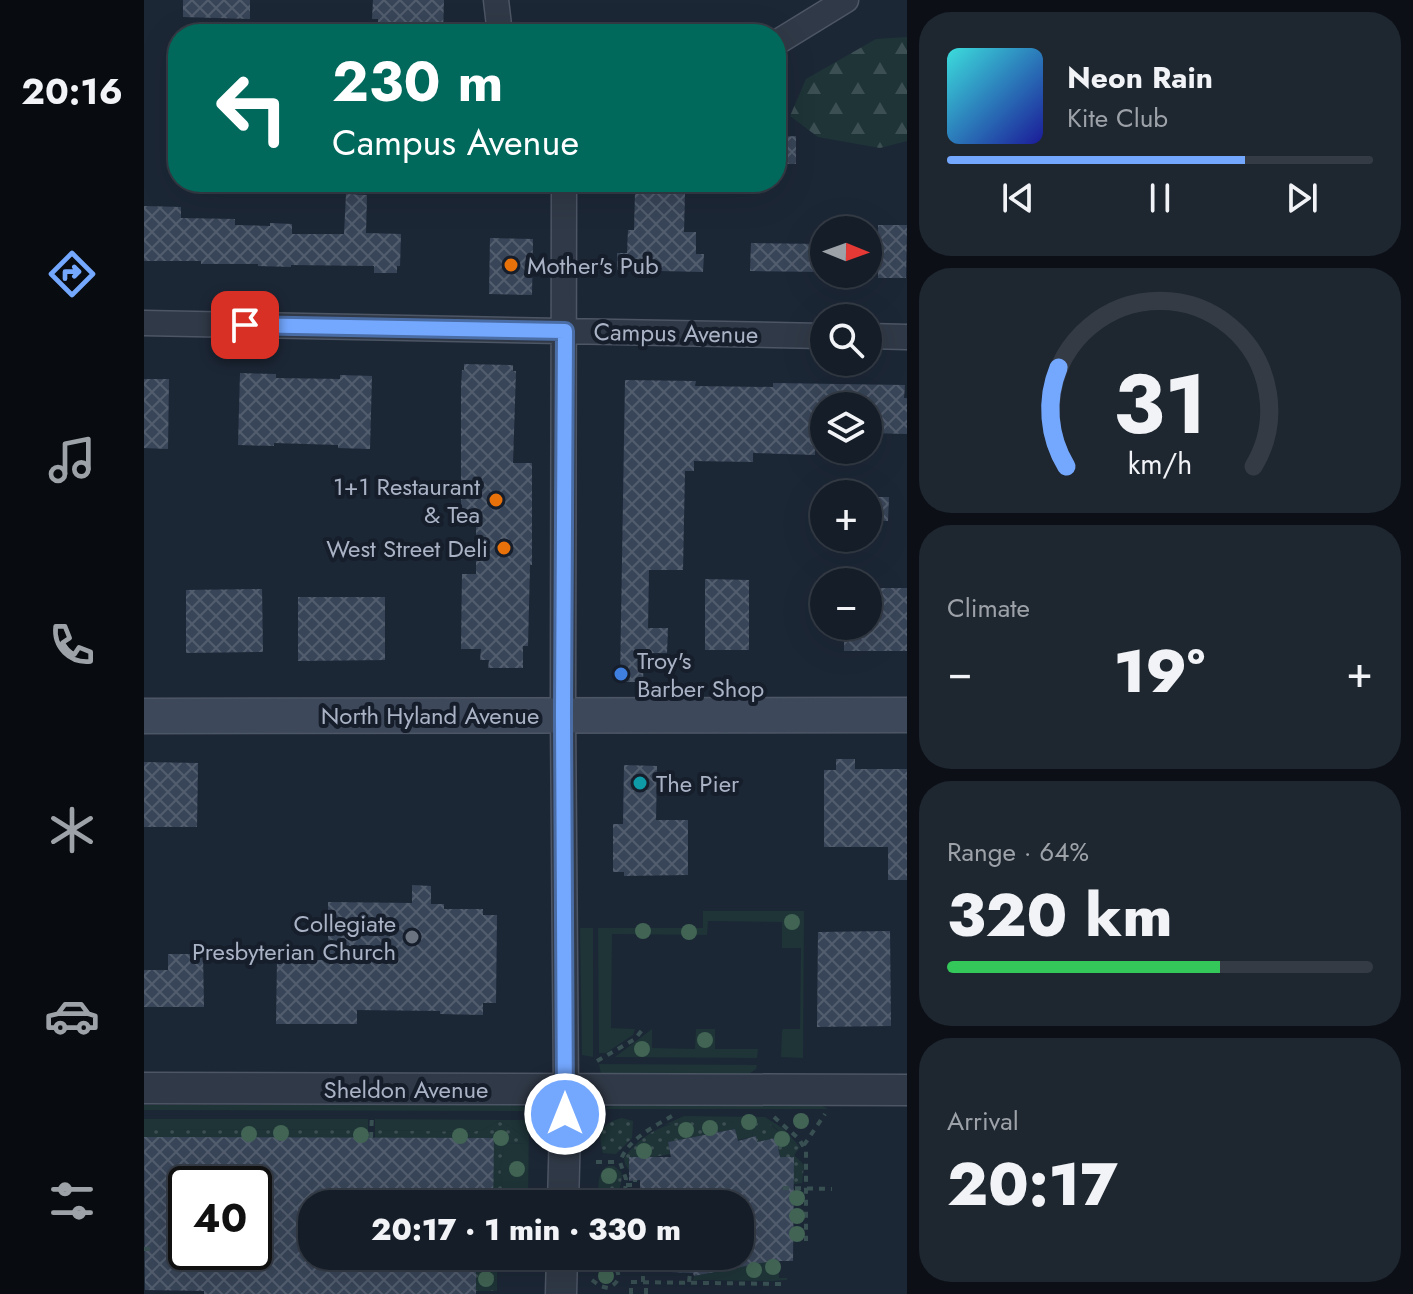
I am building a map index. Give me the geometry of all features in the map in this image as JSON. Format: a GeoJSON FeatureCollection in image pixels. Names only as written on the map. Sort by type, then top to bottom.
{"type":"FeatureCollection","features":[{"type":"Feature","properties":{"kind":"main road","name":"North Hyland Avenue"},"geometry":{"type":"LineString","coordinates":[[144,716],[907,715]]}},
{"type":"Feature","properties":{"kind":"street"},"geometry":{"type":"LineString","coordinates":[[496,0],[499,24]]}},
{"type":"Feature","properties":{"kind":"street"},"geometry":{"type":"LineString","coordinates":[[786,37],[846,0]]}},
{"type":"Feature","properties":{"kind":"street"},"geometry":{"type":"LineString","coordinates":[[563,1190],[566,1090],[564,192]]}},
{"type":"Feature","properties":{"kind":"street","name":"Campus Avenue"},"geometry":{"type":"LineString","coordinates":[[144,323],[810,336]]}},
{"type":"Feature","properties":{"kind":"street"},"geometry":{"type":"LineString","coordinates":[[882,336],[907,337]]}},
{"type":"Feature","properties":{"kind":"street","name":"Sheldon Avenue"},"geometry":{"type":"LineString","coordinates":[[144,1088],[907,1090]]}},
{"type":"Feature","properties":{"kind":"street"},"geometry":{"type":"LineString","coordinates":[[561,1294],[562,1270]]}},
{"type":"Feature","properties":{"kind":"path"},"geometry":{"type":"LineString","coordinates":[[597,1061],[635,1039],[643,1029]]}},
{"type":"Feature","properties":{"kind":"path"},"geometry":{"type":"LineString","coordinates":[[625,1190],[620,1162],[624,1152],[636,1140],[678,1113]]}},
{"type":"Feature","properties":{"kind":"path"},"geometry":{"type":"LineString","coordinates":[[768,1113],[804,1145],[807,1157],[806,1241]]}},
{"type":"Feature","properties":{"kind":"path"},"geometry":{"type":"LineString","coordinates":[[804,1145],[825,1113]]}},
{"type":"Feature","properties":{"kind":"path"},"geometry":{"type":"LineString","coordinates":[[371,1138],[372,1114]]}},
{"type":"Feature","properties":{"kind":"path"},"geometry":{"type":"LineString","coordinates":[[596,1162],[620,1162]]}},
{"type":"Feature","properties":{"kind":"path"},"geometry":{"type":"LineString","coordinates":[[626,1185],[635,1185],[635,1180]]}},
{"type":"Feature","properties":{"kind":"path"},"geometry":{"type":"LineString","coordinates":[[783,1188],[832,1189]]}},
{"type":"Feature","properties":{"kind":"path"},"geometry":{"type":"LineString","coordinates":[[144,1249],[154,1249]]}},
{"type":"Feature","properties":{"kind":"path"},"geometry":{"type":"LineString","coordinates":[[592,1280],[608,1288],[617,1283],[617,1270]]}},
{"type":"Feature","properties":{"kind":"path"},"geometry":{"type":"LineString","coordinates":[[644,1270],[646,1294]]}},
{"type":"Feature","properties":{"kind":"path"},"geometry":{"type":"LineString","coordinates":[[689,1282],[690,1273]]}},
{"type":"Feature","properties":{"kind":"path"},"geometry":{"type":"LineString","coordinates":[[631,1294],[631,1282],[784,1284]]}},
{"type":"Feature","properties":{"kind":"green space"},"geometry":{"type":"Polygon","coordinates":[[[907,37],[907,141],[880,148],[818,137],[790,116],[806,79],[876,39],[907,37]]]}},
{"type":"Feature","properties":{"kind":"green space"},"geometry":{"type":"Polygon","coordinates":[[[703,911],[804,911],[803,1058],[781,1057],[783,1029],[800,1029],[801,948],[782,948],[782,922],[708,921],[707,935],[612,934],[611,1028],[635,1029],[633,1035],[606,1053],[599,1053],[598,928],[703,928],[703,911]]]}},
{"type":"Feature","properties":{"kind":"green space"},"geometry":{"type":"Polygon","coordinates":[[[580,928],[593,928],[593,1057],[582,1055],[580,928]]]}},
{"type":"Feature","properties":{"kind":"green space"},"geometry":{"type":"Polygon","coordinates":[[[652,1029],[652,1048],[695,1049],[696,1029],[715,1029],[715,1049],[758,1049],[757,1058],[615,1057],[652,1029]]]}},
{"type":"Feature","properties":{"kind":"green space"},"geometry":{"type":"Polygon","coordinates":[[[599,1064],[757,1065],[749,1074],[601,1074],[599,1064]]]}},
{"type":"Feature","properties":{"kind":"green space"},"geometry":{"type":"Polygon","coordinates":[[[144,1105],[527,1107],[523,1111],[144,1110],[144,1105]]]}},
{"type":"Feature","properties":{"kind":"green space"},"geometry":{"type":"Polygon","coordinates":[[[611,1106],[822,1106],[828,1109],[606,1109],[611,1106]]]}},
{"type":"Feature","properties":{"kind":"green space"},"geometry":{"type":"Polygon","coordinates":[[[684,1116],[765,1117],[784,1129],[800,1147],[772,1125],[754,1128],[752,1137],[738,1140],[732,1122],[693,1121],[664,1125],[684,1116]]]}},
{"type":"Feature","properties":{"kind":"green space"},"geometry":{"type":"Polygon","coordinates":[[[622,1118],[633,1121],[632,1138],[616,1154],[603,1153],[602,1130],[609,1123],[622,1118]]]}},
{"type":"Feature","properties":{"kind":"green space"},"geometry":{"type":"Polygon","coordinates":[[[144,1119],[368,1119],[368,1130],[144,1129],[144,1119]]]}},
{"type":"Feature","properties":{"kind":"green space"},"geometry":{"type":"Polygon","coordinates":[[[375,1119],[524,1120],[529,1128],[528,1190],[503,1190],[501,1165],[505,1144],[528,1143],[520,1133],[498,1121],[473,1132],[375,1130],[375,1119]]]}},
{"type":"Feature","properties":{"kind":"green space"},"geometry":{"type":"Polygon","coordinates":[[[694,1119],[727,1119],[735,1129],[668,1142],[670,1154],[642,1159],[629,1157],[629,1170],[624,1158],[639,1141],[663,1127],[694,1119]]]}},
{"type":"Feature","properties":{"kind":"green space"},"geometry":{"type":"Polygon","coordinates":[[[498,1121],[515,1130],[528,1143],[505,1144],[501,1165],[503,1190],[493,1190],[493,1139],[375,1138],[375,1130],[473,1132],[498,1121]]]}},
{"type":"Feature","properties":{"kind":"green space"},"geometry":{"type":"Polygon","coordinates":[[[759,1121],[766,1121],[800,1147],[794,1155],[804,1165],[802,1183],[793,1184],[794,1158],[780,1157],[776,1138],[757,1142],[756,1136],[752,1137],[759,1121]]]}},
{"type":"Feature","properties":{"kind":"green space"},"geometry":{"type":"Polygon","coordinates":[[[144,1129],[368,1130],[368,1138],[144,1137],[144,1129]]]}},
{"type":"Feature","properties":{"kind":"green space"},"geometry":{"type":"Polygon","coordinates":[[[614,1166],[621,1172],[620,1190],[598,1190],[604,1169],[614,1166]]]}},
{"type":"Feature","properties":{"kind":"green space"},"geometry":{"type":"Polygon","coordinates":[[[779,1261],[779,1278],[787,1280],[693,1280],[694,1276],[725,1270],[754,1270],[754,1264],[779,1261]]]}},
{"type":"Feature","properties":{"kind":"green space"},"geometry":{"type":"Polygon","coordinates":[[[476,1270],[497,1270],[497,1291],[476,1291],[476,1270]]]}},
{"type":"Feature","properties":{"kind":"building"},"geometry":{"type":"Polygon","coordinates":[[[183,0],[250,0],[250,19],[183,17],[183,0]]]}},
{"type":"Feature","properties":{"kind":"building"},"geometry":{"type":"Polygon","coordinates":[[[373,0],[444,0],[443,24],[378,24],[378,19],[372,19],[373,0]]]}},
{"type":"Feature","properties":{"kind":"building"},"geometry":{"type":"Polygon","coordinates":[[[786,136],[796,136],[796,164],[786,164],[786,136]]]}},
{"type":"Feature","properties":{"kind":"building"},"geometry":{"type":"Polygon","coordinates":[[[635,193],[685,193],[684,232],[696,232],[696,254],[704,254],[703,272],[617,270],[617,253],[627,253],[628,230],[634,230],[635,193]]]}},
{"type":"Feature","properties":{"kind":"building"},"geometry":{"type":"Polygon","coordinates":[[[346,194],[367,195],[366,233],[401,234],[397,273],[374,273],[374,266],[291,267],[144,261],[144,206],[181,207],[181,218],[235,219],[235,225],[292,224],[292,234],[344,234],[346,194]]]}},
{"type":"Feature","properties":{"kind":"building"},"geometry":{"type":"Polygon","coordinates":[[[882,225],[907,225],[906,278],[882,278],[882,225]]]}},
{"type":"Feature","properties":{"kind":"building","name":"Mother's Pub"},"geometry":{"type":"Polygon","coordinates":[[[490,238],[533,239],[532,295],[489,294],[490,238]]]}},
{"type":"Feature","properties":{"kind":"building"},"geometry":{"type":"Polygon","coordinates":[[[751,243],[810,244],[810,272],[750,271],[751,243]]]}},
{"type":"Feature","properties":{"kind":"building"},"geometry":{"type":"Polygon","coordinates":[[[464,364],[513,365],[513,371],[516,371],[513,463],[532,463],[532,565],[528,646],[523,646],[523,668],[488,668],[489,660],[480,660],[481,649],[461,649],[462,574],[476,574],[476,511],[461,511],[461,388],[464,364]]]}},
{"type":"Feature","properties":{"kind":"building"},"geometry":{"type":"Polygon","coordinates":[[[240,373],[276,374],[276,378],[372,376],[370,449],[274,443],[274,446],[238,445],[240,373]]]}},
{"type":"Feature","properties":{"kind":"building"},"geometry":{"type":"Polygon","coordinates":[[[144,379],[169,379],[168,449],[144,448],[144,379]]]}},
{"type":"Feature","properties":{"kind":"building"},"geometry":{"type":"Polygon","coordinates":[[[625,380],[696,381],[695,386],[773,387],[773,383],[905,385],[907,434],[882,433],[882,392],[810,392],[810,455],[753,453],[753,462],[694,461],[694,471],[685,471],[683,570],[649,570],[648,628],[668,628],[667,653],[644,653],[643,682],[620,682],[625,380]]]}},
{"type":"Feature","properties":{"kind":"building"},"geometry":{"type":"Polygon","coordinates":[[[882,497],[889,497],[888,521],[882,521],[882,497]]]}},
{"type":"Feature","properties":{"kind":"building"},"geometry":{"type":"Polygon","coordinates":[[[705,579],[749,580],[749,650],[705,650],[705,579]]]}},
{"type":"Feature","properties":{"kind":"building"},"geometry":{"type":"Polygon","coordinates":[[[882,588],[907,588],[907,651],[844,651],[844,640],[882,640],[882,588]]]}},
{"type":"Feature","properties":{"kind":"building"},"geometry":{"type":"Polygon","coordinates":[[[262,589],[263,652],[186,653],[186,590],[262,589]]]}},
{"type":"Feature","properties":{"kind":"building"},"geometry":{"type":"Polygon","coordinates":[[[298,597],[385,597],[385,660],[298,661],[298,597]]]}},
{"type":"Feature","properties":{"kind":"building"},"geometry":{"type":"Polygon","coordinates":[[[836,759],[855,759],[855,769],[907,769],[907,880],[888,880],[888,847],[824,847],[824,770],[836,770],[836,759]]]}},
{"type":"Feature","properties":{"kind":"building"},"geometry":{"type":"Polygon","coordinates":[[[144,762],[198,763],[197,827],[144,827],[144,762]]]}},
{"type":"Feature","properties":{"kind":"building"},"geometry":{"type":"Polygon","coordinates":[[[624,765],[657,766],[656,820],[688,820],[688,875],[624,876],[624,872],[613,872],[613,824],[623,824],[624,765]]]}},
{"type":"Feature","properties":{"kind":"building","name":"Collegiate Presbyterian Church"},"geometry":{"type":"Polygon","coordinates":[[[412,885],[431,886],[431,904],[444,904],[444,909],[483,909],[483,915],[497,915],[496,1003],[483,1003],[483,1015],[357,1010],[357,1024],[276,1024],[277,960],[328,960],[328,902],[412,903],[412,885]]]}},
{"type":"Feature","properties":{"kind":"building"},"geometry":{"type":"Polygon","coordinates":[[[890,931],[891,1026],[817,1027],[818,932],[890,931]]]}},
{"type":"Feature","properties":{"kind":"building"},"geometry":{"type":"Polygon","coordinates":[[[168,954],[203,954],[204,1007],[144,1007],[144,970],[168,970],[168,954]]]}},
{"type":"Feature","properties":{"kind":"building"},"geometry":{"type":"Polygon","coordinates":[[[735,1129],[738,1141],[756,1136],[757,1142],[776,1138],[780,1157],[794,1157],[793,1261],[754,1264],[754,1190],[640,1190],[640,1180],[629,1181],[629,1157],[671,1157],[668,1142],[735,1129]]]}},
{"type":"Feature","properties":{"kind":"building"},"geometry":{"type":"Polygon","coordinates":[[[144,1137],[494,1138],[493,1190],[298,1190],[298,1270],[476,1270],[476,1294],[204,1294],[204,1291],[145,1290],[144,1137]]]}},
{"type":"Feature","properties":{"kind":"building"},"geometry":{"type":"Polygon","coordinates":[[[725,1270],[694,1276],[693,1273],[648,1271],[725,1270]]]}},
{"type":"Feature","properties":{"kind":"place","name":"Mother's Pub"},"geometry":{"type":"Point","coordinates":[511,265]}},
{"type":"Feature","properties":{"kind":"place","name":"1+1 Restaurant & Tea"},"geometry":{"type":"Point","coordinates":[496,500]}},
{"type":"Feature","properties":{"kind":"place","name":"West Street Deli"},"geometry":{"type":"Point","coordinates":[504,548]}},
{"type":"Feature","properties":{"kind":"place","name":"Troy's Barber Shop"},"geometry":{"type":"Point","coordinates":[621,674]}},
{"type":"Feature","properties":{"kind":"place","name":"The Pier"},"geometry":{"type":"Point","coordinates":[640,783]}},
{"type":"Feature","properties":{"kind":"place","name":"Collegiate Presbyterian Church"},"geometry":{"type":"Point","coordinates":[412,937]}},
{"type":"Feature","properties":{"kind":"route"},"geometry":{"type":"LineString","coordinates":[[245,325],[565,331],[565,1114]]}}]}
